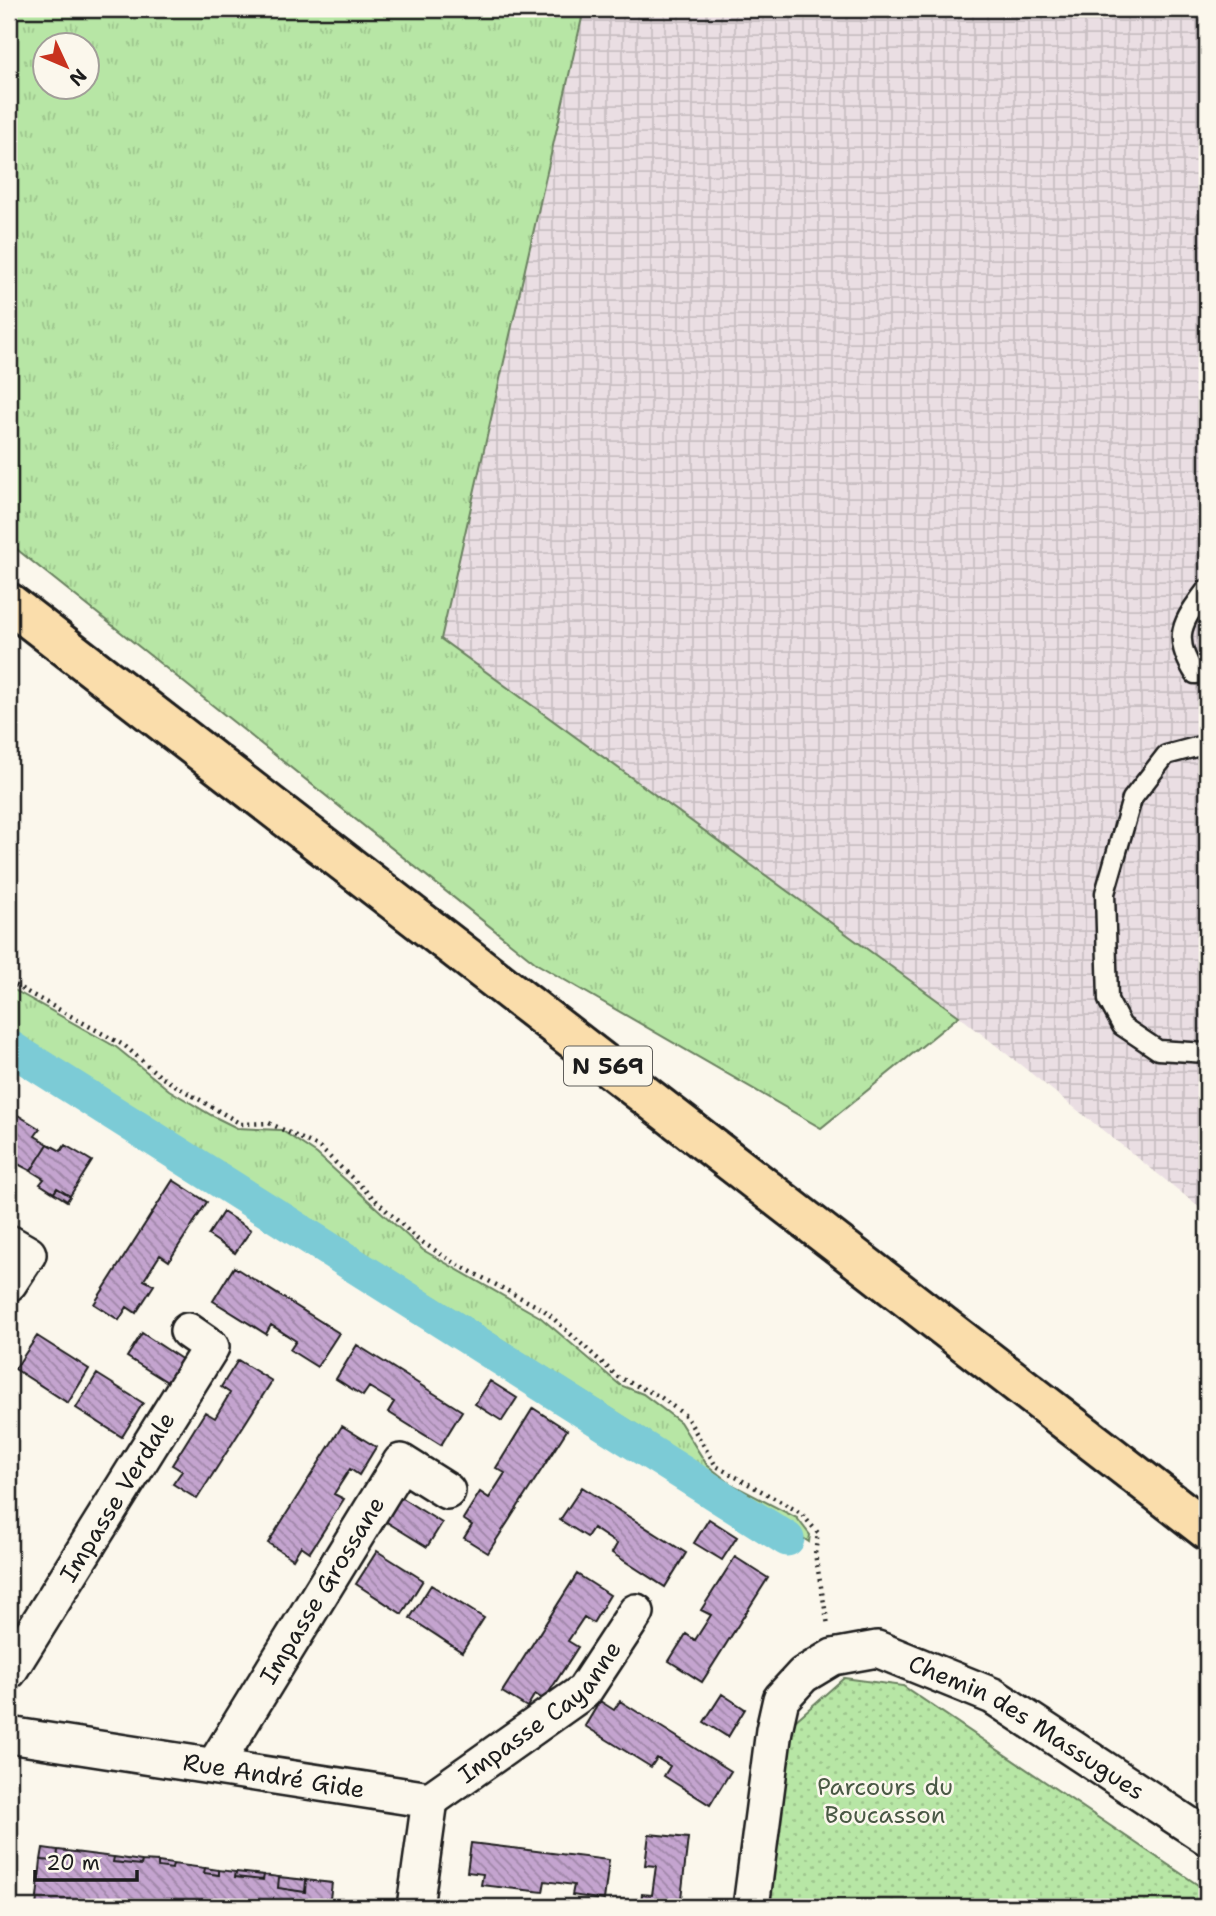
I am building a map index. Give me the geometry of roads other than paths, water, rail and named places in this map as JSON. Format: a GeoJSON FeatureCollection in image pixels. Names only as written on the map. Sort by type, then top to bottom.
{"type":"FeatureCollection","features":[{"type":"Feature","properties":{"kind":"main road","name":"N 569"},"geometry":{"type":"LineString","coordinates":[[9,603],[1207,1530]]}},
{"type":"Feature","properties":{"kind":"street"},"geometry":{"type":"LineString","coordinates":[[9,1242],[28,1254],[9,1283]]}},
{"type":"Feature","properties":{"kind":"street","name":"Impasse Verdale"},"geometry":{"type":"LineString","coordinates":[[9,1671],[211,1347],[188,1331]]}},
{"type":"Feature","properties":{"kind":"street","name":"Impasse Grossane"},"geometry":{"type":"LineString","coordinates":[[215,1765],[401,1462],[447,1491]]}},
{"type":"Feature","properties":{"kind":"street","name":"Impasse Cayanne"},"geometry":{"type":"LineString","coordinates":[[430,1800],[584,1691],[636,1612]]}},
{"type":"Feature","properties":{"kind":"street","name":"Chemin des Massugues"},"geometry":{"type":"LineString","coordinates":[[751,1907],[774,1730],[782,1699],[803,1675],[834,1657],[877,1648],[993,1696],[1207,1837]]}},
{"type":"Feature","properties":{"kind":"street","name":"Rue André Gide"},"geometry":{"type":"LineString","coordinates":[[9,1735],[430,1800]]}},
{"type":"Feature","properties":{"kind":"street"},"geometry":{"type":"LineString","coordinates":[[415,1907],[430,1800]]}},
{"type":"Feature","properties":{"kind":"lane"},"geometry":{"type":"LineString","coordinates":[[1207,589],[1181,632],[1182,654],[1195,674],[1207,673]]}},
{"type":"Feature","properties":{"kind":"lane"},"geometry":{"type":"LineString","coordinates":[[1207,744],[1166,755],[1132,799],[1105,893],[1108,1000],[1122,1026],[1158,1050],[1207,1053]]}},
{"type":"Feature","properties":{"kind":"waterway"},"geometry":{"type":"LineString","coordinates":[[9,1047],[787,1539]]}},
{"type":"Feature","properties":{"kind":"park label","name":"Parcours du Boucasson"},"geometry":{"type":"Point","coordinates":[885,1801]}}]}
